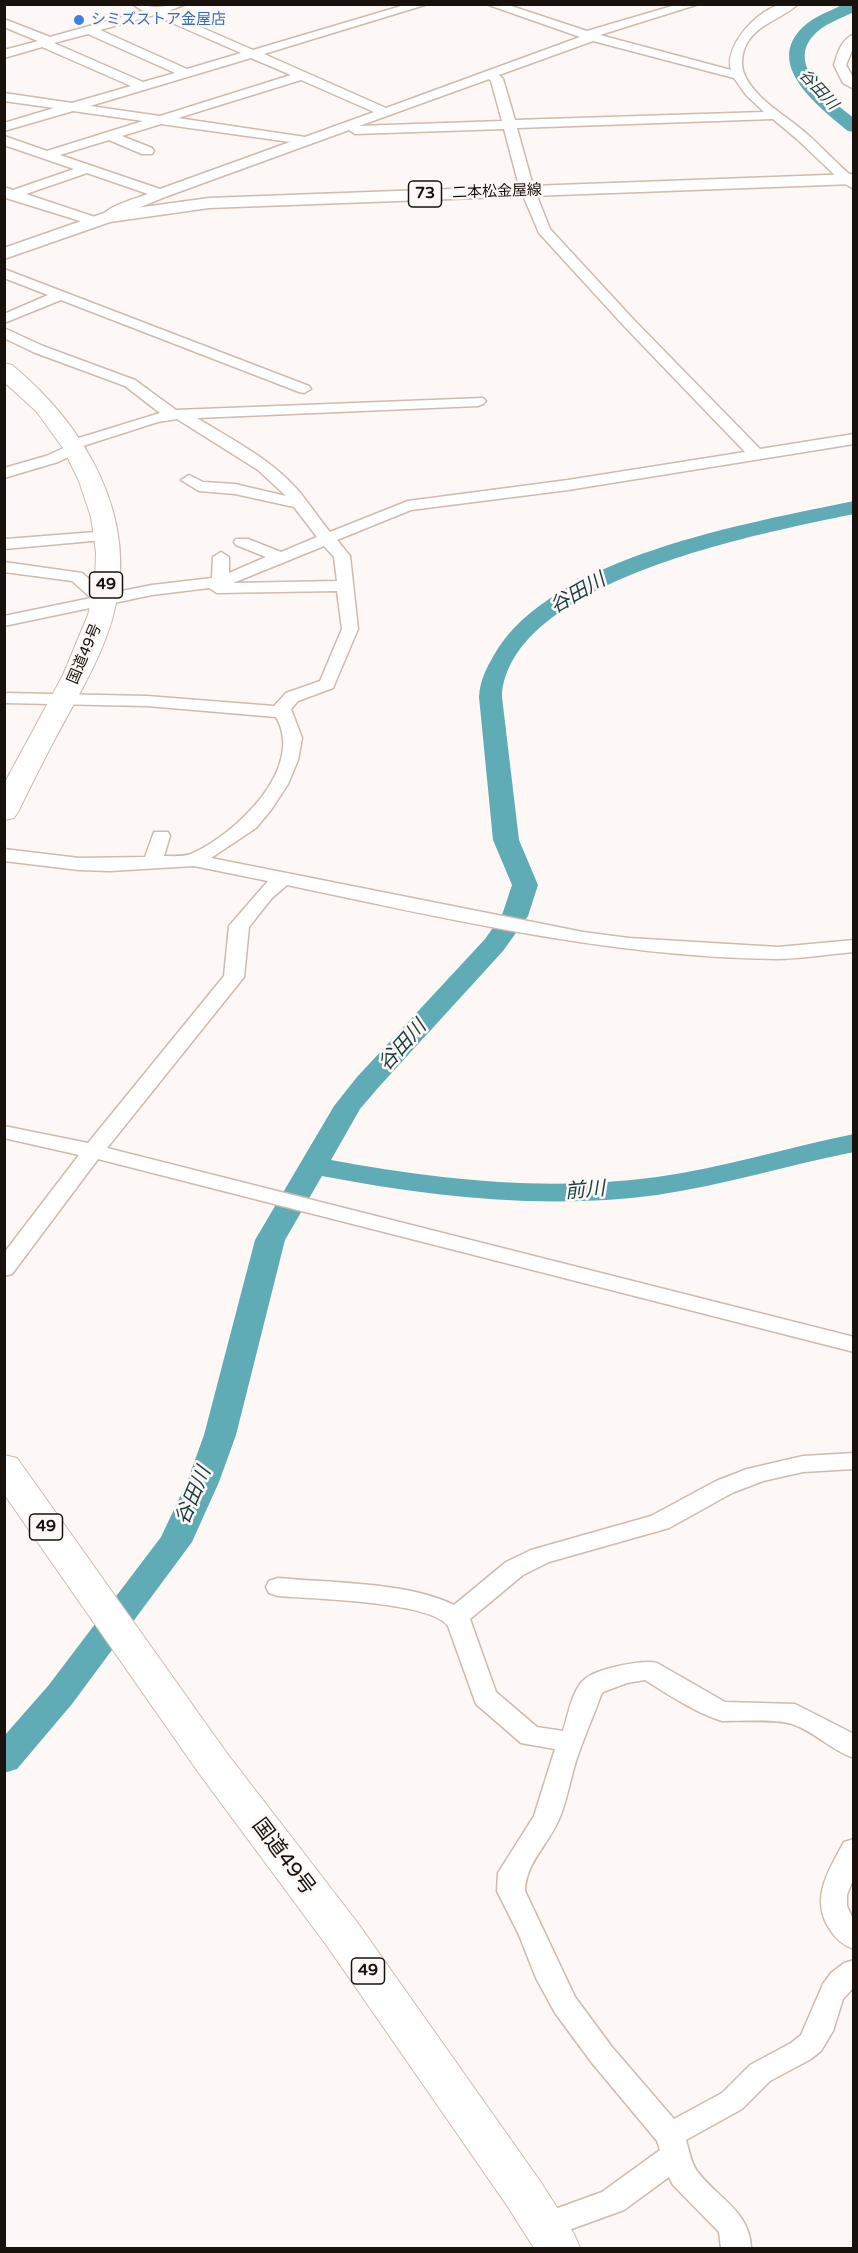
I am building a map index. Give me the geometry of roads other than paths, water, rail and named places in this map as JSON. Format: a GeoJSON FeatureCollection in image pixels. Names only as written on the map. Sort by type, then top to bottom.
{"type":"FeatureCollection","features":[{"type":"Feature","properties":{"kind":"highway","name":"国道49号"},"geometry":{"type":"LineString","coordinates":[[4,370],[53,416],[75,446],[99,500],[108,536],[104,600],[95,639],[65,700],[4,812]]}},
{"type":"Feature","properties":{"kind":"highway","name":"国道49号"},"geometry":{"type":"LineString","coordinates":[[4,1467],[212,1762],[342,1934],[481,2131],[551,2237]]}},
{"type":"Feature","properties":{"kind":"main road","name":"二本松金屋線"},"geometry":{"type":"LineString","coordinates":[[9,249],[172,197],[852,185]]}},
{"type":"Feature","properties":{"kind":"street"},"geometry":{"type":"LineString","coordinates":[[138,4],[386,112]]}},
{"type":"Feature","properties":{"kind":"street"},"geometry":{"type":"LineString","coordinates":[[4,54],[180,4]]}},
{"type":"Feature","properties":{"kind":"street"},"geometry":{"type":"LineString","coordinates":[[4,127],[422,4]]}},
{"type":"Feature","properties":{"kind":"street"},"geometry":{"type":"LineString","coordinates":[[492,4],[590,36],[739,76]]}},
{"type":"Feature","properties":{"kind":"street"},"geometry":{"type":"LineString","coordinates":[[8,194],[100,219],[116,211],[172,197],[308,141],[590,36],[693,4]]}},
{"type":"Feature","properties":{"kind":"street"},"geometry":{"type":"LineString","coordinates":[[792,4],[754,25],[741,41],[735,62],[739,76],[751,93],[803,136],[852,185]]}},
{"type":"Feature","properties":{"kind":"street"},"geometry":{"type":"LineString","coordinates":[[4,22],[142,86]]}},
{"type":"Feature","properties":{"kind":"street"},"geometry":{"type":"LineString","coordinates":[[89,30],[186,73]]}},
{"type":"Feature","properties":{"kind":"street"},"geometry":{"type":"LineString","coordinates":[[854,38],[845,48],[840,65],[848,80],[854,85]]}},
{"type":"Feature","properties":{"kind":"street"},"geometry":{"type":"LineString","coordinates":[[490,74],[497,79],[528,190],[544,230],[629,323],[757,455]]}},
{"type":"Feature","properties":{"kind":"street"},"geometry":{"type":"LineString","coordinates":[[47,155],[301,76]]}},
{"type":"Feature","properties":{"kind":"street"},"geometry":{"type":"LineString","coordinates":[[4,97],[308,141]]}},
{"type":"Feature","properties":{"kind":"street"},"geometry":{"type":"LineString","coordinates":[[343,129],[775,115]]}},
{"type":"Feature","properties":{"kind":"street"},"geometry":{"type":"LineString","coordinates":[[111,136],[147,151]]}},
{"type":"Feature","properties":{"kind":"street"},"geometry":{"type":"LineString","coordinates":[[4,140],[172,197]]}},
{"type":"Feature","properties":{"kind":"street"},"geometry":{"type":"LineString","coordinates":[[8,194],[87,169]]}},
{"type":"Feature","properties":{"kind":"street"},"geometry":{"type":"LineString","coordinates":[[4,273],[304,389]]}},
{"type":"Feature","properties":{"kind":"street"},"geometry":{"type":"LineString","coordinates":[[4,319],[60,295]]}},
{"type":"Feature","properties":{"kind":"street"},"geometry":{"type":"LineString","coordinates":[[4,332],[38,349],[130,383],[177,415],[256,463],[295,493],[312,521],[342,556],[350,629],[327,684],[288,700],[283,705],[282,712],[293,729],[292,750],[285,773],[249,824],[194,860]]}},
{"type":"Feature","properties":{"kind":"street"},"geometry":{"type":"LineString","coordinates":[[4,473],[52,459],[75,446],[107,433],[155,418],[177,415],[478,401]]}},
{"type":"Feature","properties":{"kind":"street"},"geometry":{"type":"LineString","coordinates":[[107,433],[118,435],[124,441]]}},
{"type":"Feature","properties":{"kind":"street"},"geometry":{"type":"LineString","coordinates":[[4,621],[104,600],[150,584],[206,580],[280,557],[408,506],[568,485],[854,439]]}},
{"type":"Feature","properties":{"kind":"street"},"geometry":{"type":"LineString","coordinates":[[189,480],[199,486],[235,489],[300,504]]}},
{"type":"Feature","properties":{"kind":"street"},"geometry":{"type":"LineString","coordinates":[[6,544],[108,536]]}},
{"type":"Feature","properties":{"kind":"street"},"geometry":{"type":"LineString","coordinates":[[242,543],[280,557]]}},
{"type":"Feature","properties":{"kind":"street"},"geometry":{"type":"LineString","coordinates":[[206,580],[221,557]]}},
{"type":"Feature","properties":{"kind":"street"},"geometry":{"type":"LineString","coordinates":[[4,567],[76,577],[85,580],[92,594],[104,600]]}},
{"type":"Feature","properties":{"kind":"street"},"geometry":{"type":"LineString","coordinates":[[206,580],[215,588],[345,586]]}},
{"type":"Feature","properties":{"kind":"street"},"geometry":{"type":"LineString","coordinates":[[4,698],[159,702],[282,712]]}},
{"type":"Feature","properties":{"kind":"street"},"geometry":{"type":"LineString","coordinates":[[153,863],[161,836]]}},
{"type":"Feature","properties":{"kind":"street"},"geometry":{"type":"LineString","coordinates":[[4,855],[80,864],[194,860],[449,913],[629,944],[778,954],[854,946]]}},
{"type":"Feature","properties":{"kind":"street"},"geometry":{"type":"LineString","coordinates":[[4,1269],[93,1151],[234,977],[239,926],[282,879]]}},
{"type":"Feature","properties":{"kind":"street"},"geometry":{"type":"LineString","coordinates":[[4,1132],[237,1186],[854,1345]]}},
{"type":"Feature","properties":{"kind":"street"},"geometry":{"type":"LineString","coordinates":[[455,1616],[472,1606],[511,1571],[533,1559],[661,1522],[724,1487],[764,1471],[801,1464],[854,1461]]}},
{"type":"Feature","properties":{"kind":"street"},"geometry":{"type":"LineString","coordinates":[[278,1587],[417,1601],[455,1616],[466,1640],[485,1697],[530,1736],[572,1742]]}},
{"type":"Feature","properties":{"kind":"street"},"geometry":{"type":"LineString","coordinates":[[736,2248],[735,2233],[730,2223],[683,2176],[673,2145],[565,2005],[511,1891],[512,1873],[541,1829],[566,1752],[572,1742],[589,1692],[594,1685],[624,1674],[644,1670],[722,1711],[795,1714],[838,1736],[854,1748]]}},
{"type":"Feature","properties":{"kind":"street"},"geometry":{"type":"LineString","coordinates":[[854,1850],[838,1882],[832,1902],[836,1918],[854,1938]]}},
{"type":"Feature","properties":{"kind":"street"},"geometry":{"type":"LineString","coordinates":[[551,2237],[632,2189],[673,2145],[732,2101],[760,2073],[801,2051],[811,2043],[819,2031],[825,2008],[833,1992],[841,1981],[854,1971]]}},
{"type":"Feature","properties":{"kind":"waterway","name":"谷田川"},"geometry":{"type":"LineString","coordinates":[[854,6],[824,20],[808,31],[798,44],[796,57],[800,71],[808,84],[819,97],[854,127]]}},
{"type":"Feature","properties":{"kind":"waterway","name":"谷田川"},"geometry":{"type":"LineString","coordinates":[[4,1760],[60,1695],[175,1542],[203,1482],[220,1435],[270,1240],[348,1106],[494,945],[515,916],[525,885],[506,840],[490,697],[493,677],[515,640],[550,608],[597,581],[650,559],[761,527],[854,507]]}},
{"type":"Feature","properties":{"kind":"waterway","name":"前川"},"geometry":{"type":"LineString","coordinates":[[314,1166],[393,1180],[472,1189],[511,1192],[591,1192],[687,1181],[854,1143]]}},
{"type":"Feature","properties":{"kind":"place","name":"シミズストア金屋店"},"geometry":{"type":"Point","coordinates":[79,20]}}]}
